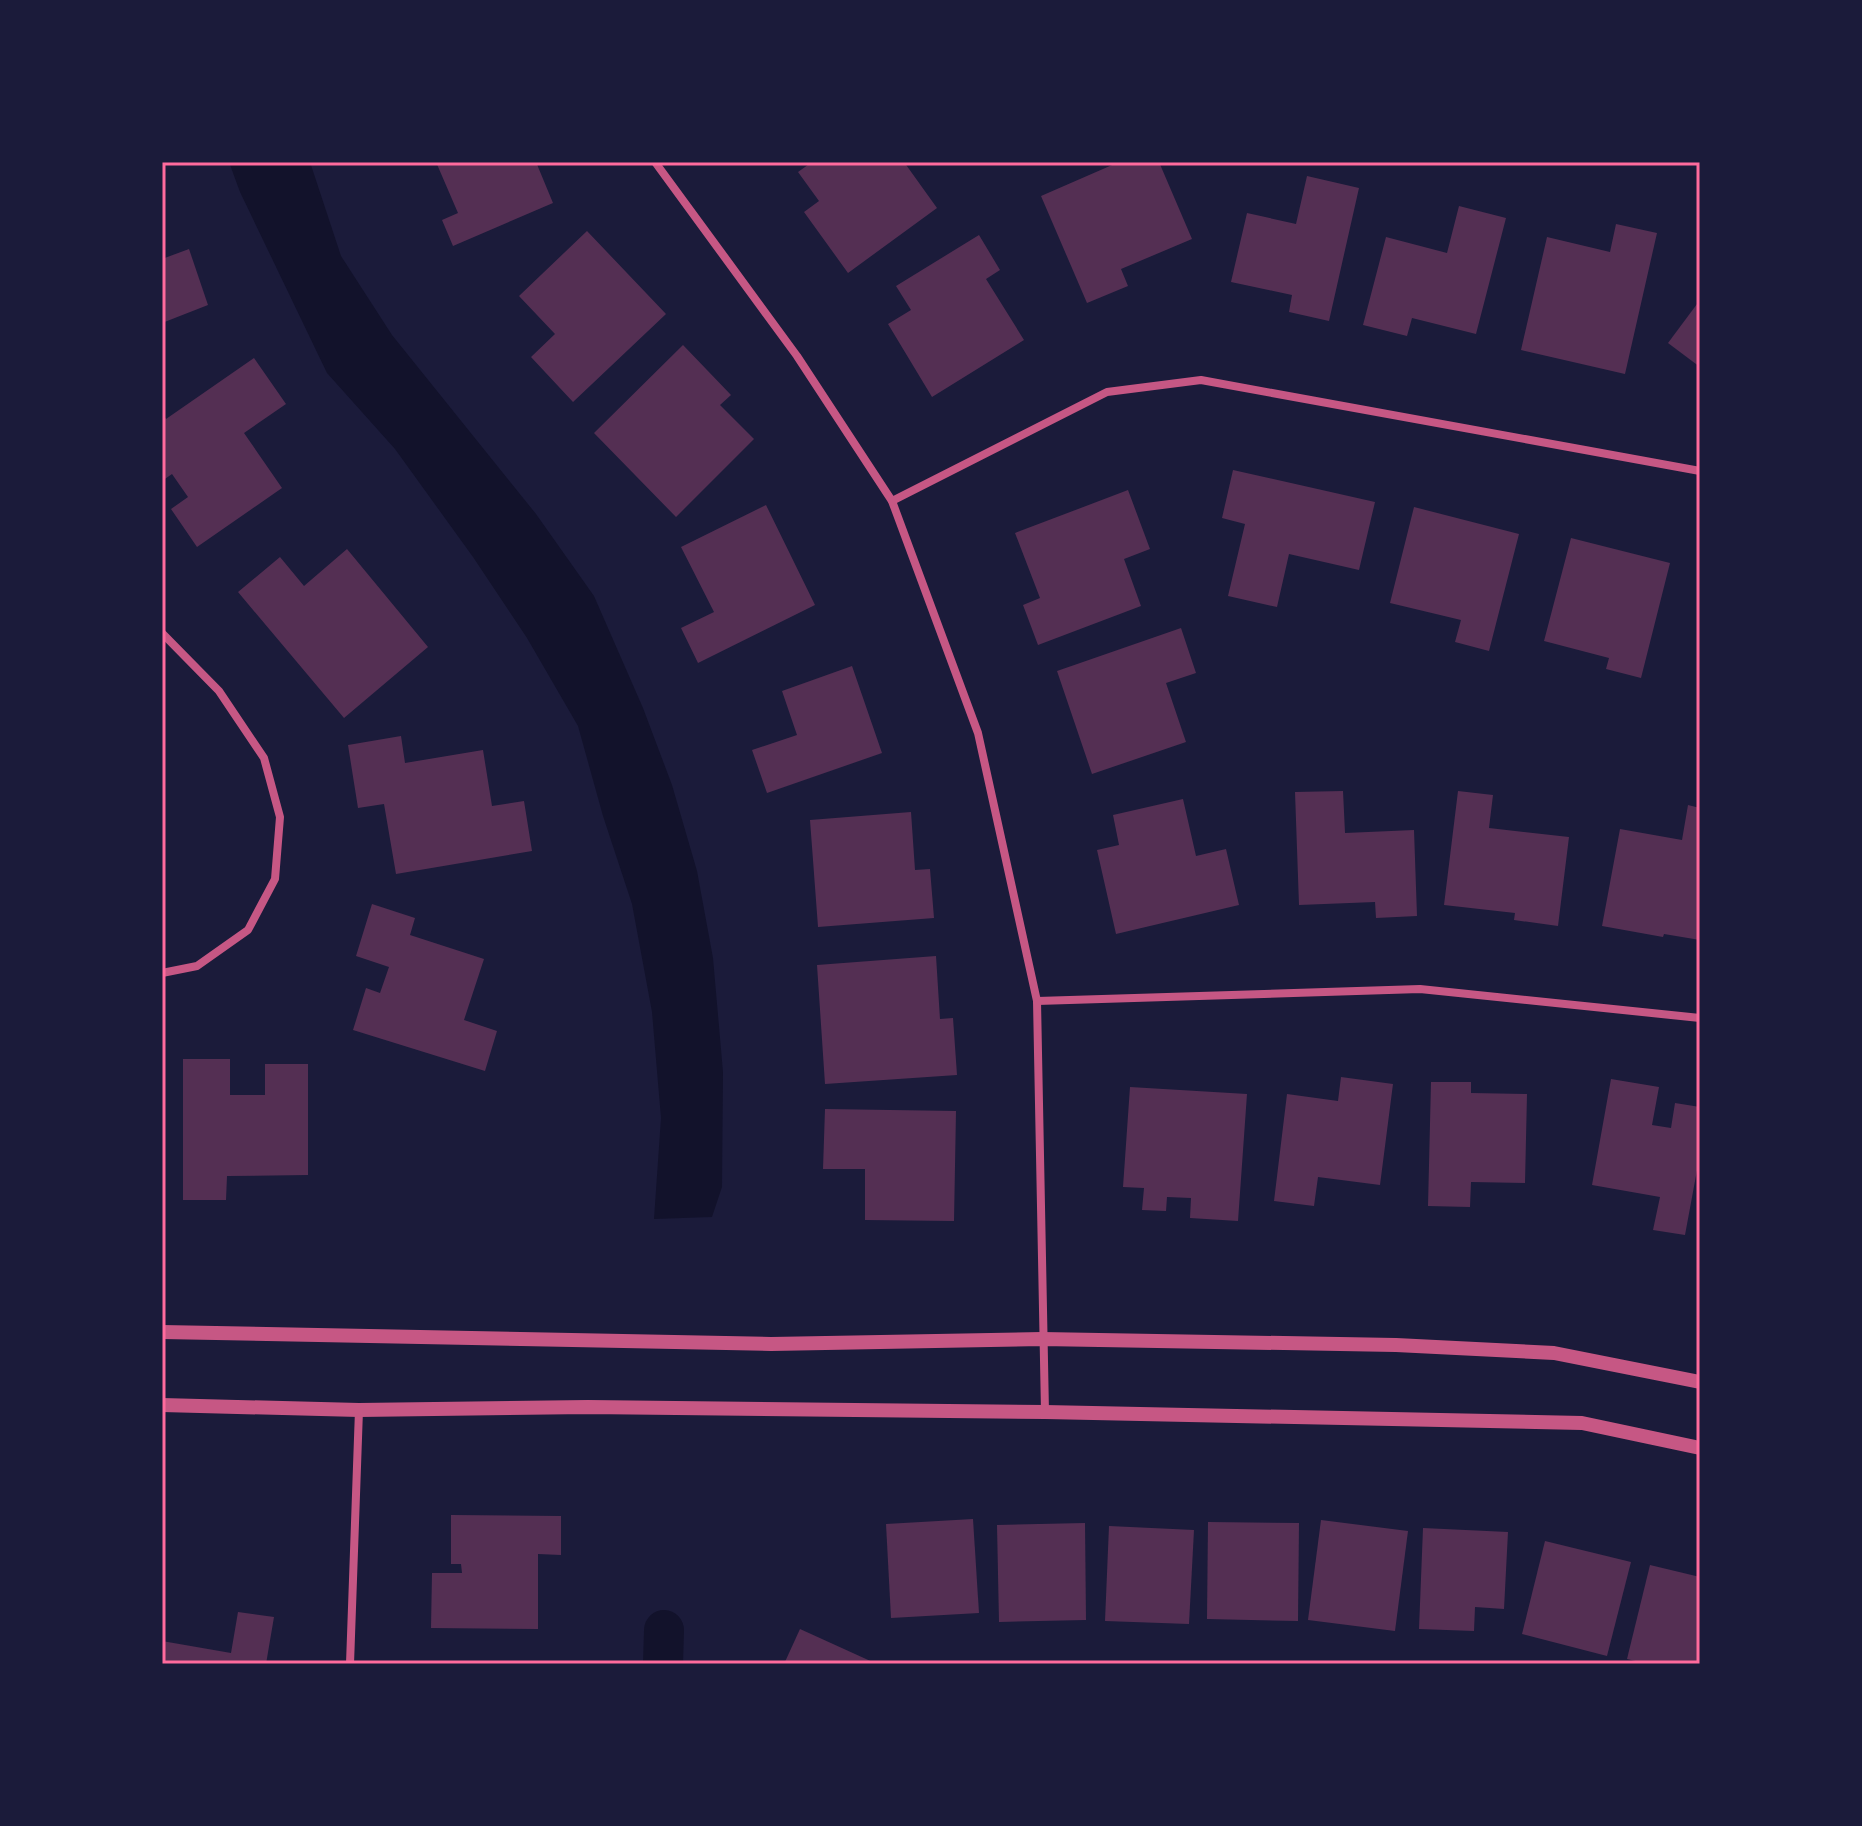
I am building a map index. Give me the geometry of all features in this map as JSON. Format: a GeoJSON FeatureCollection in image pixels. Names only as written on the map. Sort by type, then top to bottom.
{"type":"FeatureCollection","features":[{"type":"Feature","properties":{"kind":"street"},"geometry":{"type":"LineString","coordinates":[[655,162],[797,356],[892,501],[978,733],[1037,1001],[1045,1412]]}},
{"type":"Feature","properties":{"kind":"street"},"geometry":{"type":"LineString","coordinates":[[892,501],[1107,392],[1201,380],[1700,471]]}},
{"type":"Feature","properties":{"kind":"street"},"geometry":{"type":"LineString","coordinates":[[162,633],[219,691],[264,758],[280,817],[275,879],[248,930],[197,966],[162,973]]}},
{"type":"Feature","properties":{"kind":"street"},"geometry":{"type":"LineString","coordinates":[[1037,1001],[1420,989],[1700,1018]]}},
{"type":"Feature","properties":{"kind":"street"},"geometry":{"type":"LineString","coordinates":[[162,1332],[771,1344],[1042,1339],[1396,1345],[1554,1353],[1700,1382]]}},
{"type":"Feature","properties":{"kind":"street"},"geometry":{"type":"LineString","coordinates":[[162,1405],[359,1410],[588,1407],[1045,1412],[1582,1423],[1700,1448]]}},
{"type":"Feature","properties":{"kind":"street"},"geometry":{"type":"LineString","coordinates":[[350,1664],[359,1410]]}},
{"type":"Feature","properties":{"kind":"shaded area"},"geometry":{"type":"Polygon","coordinates":[[[229,162],[310,162],[341,256],[392,335],[536,514],[594,596],[643,708],[672,785],[697,871],[713,958],[723,1072],[722,1187],[712,1217],[654,1219],[661,1118],[652,1012],[632,904],[578,726],[527,638],[473,557],[395,449],[327,373],[240,192],[229,162]]]}},
{"type":"Feature","properties":{"kind":"building"},"geometry":{"type":"Polygon","coordinates":[[[436,162],[536,162],[553,203],[453,246],[442,220],[458,213],[436,162]]]}},
{"type":"Feature","properties":{"kind":"building"},"geometry":{"type":"Polygon","coordinates":[[[812,162],[904,162],[937,208],[848,273],[804,212],[819,201],[798,172],[812,162]]]}},
{"type":"Feature","properties":{"kind":"building"},"geometry":{"type":"Polygon","coordinates":[[[1119,162],[1159,162],[1192,239],[1121,269],[1128,286],[1087,303],[1041,196],[1119,162]]]}},
{"type":"Feature","properties":{"kind":"building"},"geometry":{"type":"Polygon","coordinates":[[[1307,176],[1359,188],[1329,321],[1289,312],[1292,295],[1231,282],[1247,213],[1296,224],[1307,176]]]}},
{"type":"Feature","properties":{"kind":"building"},"geometry":{"type":"Polygon","coordinates":[[[1459,206],[1506,218],[1476,334],[1412,318],[1407,336],[1363,325],[1386,237],[1447,253],[1459,206]]]}},
{"type":"Feature","properties":{"kind":"building"},"geometry":{"type":"Polygon","coordinates":[[[1616,224],[1657,233],[1625,374],[1521,350],[1547,237],[1610,252],[1616,224]]]}},
{"type":"Feature","properties":{"kind":"building"},"geometry":{"type":"Polygon","coordinates":[[[587,231],[666,314],[573,402],[531,357],[555,334],[519,296],[587,231]]]}},
{"type":"Feature","properties":{"kind":"building"},"geometry":{"type":"Polygon","coordinates":[[[979,235],[1000,270],[986,279],[1024,340],[932,397],[888,324],[911,310],[896,286],[979,235]]]}},
{"type":"Feature","properties":{"kind":"building"},"geometry":{"type":"Polygon","coordinates":[[[189,249],[208,305],[162,323],[162,259],[189,249]]]}},
{"type":"Feature","properties":{"kind":"building"},"geometry":{"type":"Polygon","coordinates":[[[1700,300],[1700,367],[1668,343],[1700,300]]]}},
{"type":"Feature","properties":{"kind":"building"},"geometry":{"type":"Polygon","coordinates":[[[683,345],[731,395],[720,405],[754,439],[676,517],[594,433],[683,345]]]}},
{"type":"Feature","properties":{"kind":"building"},"geometry":{"type":"Polygon","coordinates":[[[254,358],[286,404],[244,433],[282,488],[197,547],[171,509],[188,497],[172,474],[162,481],[162,413],[166,419],[254,358]]]}},
{"type":"Feature","properties":{"kind":"building"},"geometry":{"type":"Polygon","coordinates":[[[1233,470],[1375,502],[1359,570],[1289,554],[1277,607],[1228,596],[1245,524],[1222,518],[1233,470]]]}},
{"type":"Feature","properties":{"kind":"building"},"geometry":{"type":"Polygon","coordinates":[[[1128,490],[1150,549],[1124,559],[1141,606],[1038,645],[1023,605],[1040,598],[1015,533],[1128,490]]]}},
{"type":"Feature","properties":{"kind":"building"},"geometry":{"type":"Polygon","coordinates":[[[766,505],[815,605],[698,663],[681,628],[714,612],[681,547],[766,505]]]}},
{"type":"Feature","properties":{"kind":"building"},"geometry":{"type":"Polygon","coordinates":[[[1414,507],[1519,534],[1489,651],[1455,642],[1461,620],[1390,603],[1414,507]]]}},
{"type":"Feature","properties":{"kind":"building"},"geometry":{"type":"Polygon","coordinates":[[[1571,538],[1670,563],[1641,678],[1606,669],[1609,658],[1544,641],[1571,538]]]}},
{"type":"Feature","properties":{"kind":"building"},"geometry":{"type":"Polygon","coordinates":[[[347,549],[428,647],[344,718],[238,592],[280,557],[304,586],[347,549]]]}},
{"type":"Feature","properties":{"kind":"building"},"geometry":{"type":"Polygon","coordinates":[[[1181,628],[1196,673],[1166,683],[1186,742],[1092,774],[1057,671],[1181,628]]]}},
{"type":"Feature","properties":{"kind":"building"},"geometry":{"type":"Polygon","coordinates":[[[852,666],[882,753],[767,793],[752,750],[797,735],[782,691],[852,666]]]}},
{"type":"Feature","properties":{"kind":"building"},"geometry":{"type":"Polygon","coordinates":[[[401,736],[405,763],[483,750],[492,806],[524,801],[532,851],[396,874],[384,804],[358,808],[348,745],[401,736]]]}},
{"type":"Feature","properties":{"kind":"building"},"geometry":{"type":"Polygon","coordinates":[[[1343,791],[1345,833],[1414,830],[1417,916],[1376,918],[1375,902],[1299,905],[1295,792],[1343,791]]]}},
{"type":"Feature","properties":{"kind":"building"},"geometry":{"type":"Polygon","coordinates":[[[1458,791],[1493,795],[1489,828],[1569,837],[1558,926],[1514,920],[1515,913],[1444,905],[1458,791]]]}},
{"type":"Feature","properties":{"kind":"building"},"geometry":{"type":"Polygon","coordinates":[[[1183,799],[1196,856],[1226,849],[1239,905],[1116,934],[1097,850],[1119,845],[1113,815],[1183,799]]]}},
{"type":"Feature","properties":{"kind":"building"},"geometry":{"type":"Polygon","coordinates":[[[1688,805],[1700,808],[1700,940],[1602,926],[1620,829],[1682,840],[1688,805]]]}},
{"type":"Feature","properties":{"kind":"building"},"geometry":{"type":"Polygon","coordinates":[[[911,812],[915,870],[930,869],[934,918],[818,927],[810,820],[911,812]]]}},
{"type":"Feature","properties":{"kind":"building"},"geometry":{"type":"Polygon","coordinates":[[[372,904],[415,918],[410,935],[484,959],[464,1020],[497,1031],[485,1071],[353,1030],[366,988],[380,993],[389,967],[356,956],[372,904]]]}},
{"type":"Feature","properties":{"kind":"building"},"geometry":{"type":"Polygon","coordinates":[[[936,956],[940,1019],[953,1018],[957,1075],[825,1084],[817,965],[936,956]]]}},
{"type":"Feature","properties":{"kind":"building"},"geometry":{"type":"Polygon","coordinates":[[[183,1059],[230,1059],[230,1095],[265,1095],[265,1064],[308,1064],[308,1175],[227,1176],[226,1200],[183,1200],[183,1059]]]}},
{"type":"Feature","properties":{"kind":"building"},"geometry":{"type":"Polygon","coordinates":[[[1341,1077],[1393,1084],[1380,1185],[1318,1177],[1314,1206],[1274,1201],[1287,1094],[1338,1101],[1341,1077]]]}},
{"type":"Feature","properties":{"kind":"building"},"geometry":{"type":"Polygon","coordinates":[[[1611,1079],[1659,1087],[1652,1125],[1671,1128],[1675,1103],[1700,1107],[1700,1154],[1685,1235],[1653,1230],[1660,1197],[1592,1185],[1611,1079]]]}},
{"type":"Feature","properties":{"kind":"building"},"geometry":{"type":"Polygon","coordinates":[[[1431,1082],[1471,1082],[1471,1093],[1527,1094],[1525,1183],[1471,1182],[1470,1207],[1428,1206],[1431,1082]]]}},
{"type":"Feature","properties":{"kind":"building"},"geometry":{"type":"Polygon","coordinates":[[[1130,1087],[1247,1094],[1238,1221],[1190,1218],[1191,1198],[1167,1197],[1166,1211],[1142,1210],[1144,1188],[1123,1187],[1130,1087]]]}},
{"type":"Feature","properties":{"kind":"building"},"geometry":{"type":"Polygon","coordinates":[[[825,1109],[956,1111],[954,1221],[865,1220],[865,1169],[823,1169],[825,1109]]]}},
{"type":"Feature","properties":{"kind":"building"},"geometry":{"type":"Polygon","coordinates":[[[451,1515],[561,1516],[561,1555],[538,1554],[538,1629],[431,1628],[432,1573],[462,1573],[461,1564],[451,1564],[451,1515]]]}},
{"type":"Feature","properties":{"kind":"building"},"geometry":{"type":"Polygon","coordinates":[[[973,1519],[979,1613],[891,1618],[886,1524],[973,1519]]]}},
{"type":"Feature","properties":{"kind":"building"},"geometry":{"type":"Polygon","coordinates":[[[1321,1520],[1408,1531],[1395,1631],[1308,1620],[1321,1520]]]}},
{"type":"Feature","properties":{"kind":"building"},"geometry":{"type":"Polygon","coordinates":[[[1208,1522],[1299,1523],[1298,1621],[1207,1619],[1208,1522]]]}},
{"type":"Feature","properties":{"kind":"building"},"geometry":{"type":"Polygon","coordinates":[[[1085,1523],[1086,1620],[999,1622],[997,1525],[1085,1523]]]}},
{"type":"Feature","properties":{"kind":"building"},"geometry":{"type":"Polygon","coordinates":[[[1109,1526],[1194,1530],[1189,1624],[1105,1621],[1109,1526]]]}},
{"type":"Feature","properties":{"kind":"building"},"geometry":{"type":"Polygon","coordinates":[[[1423,1528],[1508,1532],[1504,1609],[1475,1607],[1474,1631],[1419,1629],[1423,1528]]]}},
{"type":"Feature","properties":{"kind":"building"},"geometry":{"type":"Polygon","coordinates":[[[1545,1541],[1631,1562],[1607,1656],[1522,1634],[1545,1541]]]}},
{"type":"Feature","properties":{"kind":"building"},"geometry":{"type":"Polygon","coordinates":[[[1650,1565],[1700,1577],[1700,1664],[1648,1664],[1627,1659],[1650,1565]]]}},
{"type":"Feature","properties":{"kind":"building"},"geometry":{"type":"Polygon","coordinates":[[[238,1612],[274,1617],[266,1664],[162,1664],[162,1641],[231,1653],[238,1612]]]}},
{"type":"Feature","properties":{"kind":"building"},"geometry":{"type":"Polygon","coordinates":[[[800,1629],[877,1664],[784,1664],[800,1629]]]}},
{"type":"Feature","properties":{"kind":"waterway"},"geometry":{"type":"LineString","coordinates":[[663,1664],[664,1630]]}}]}
